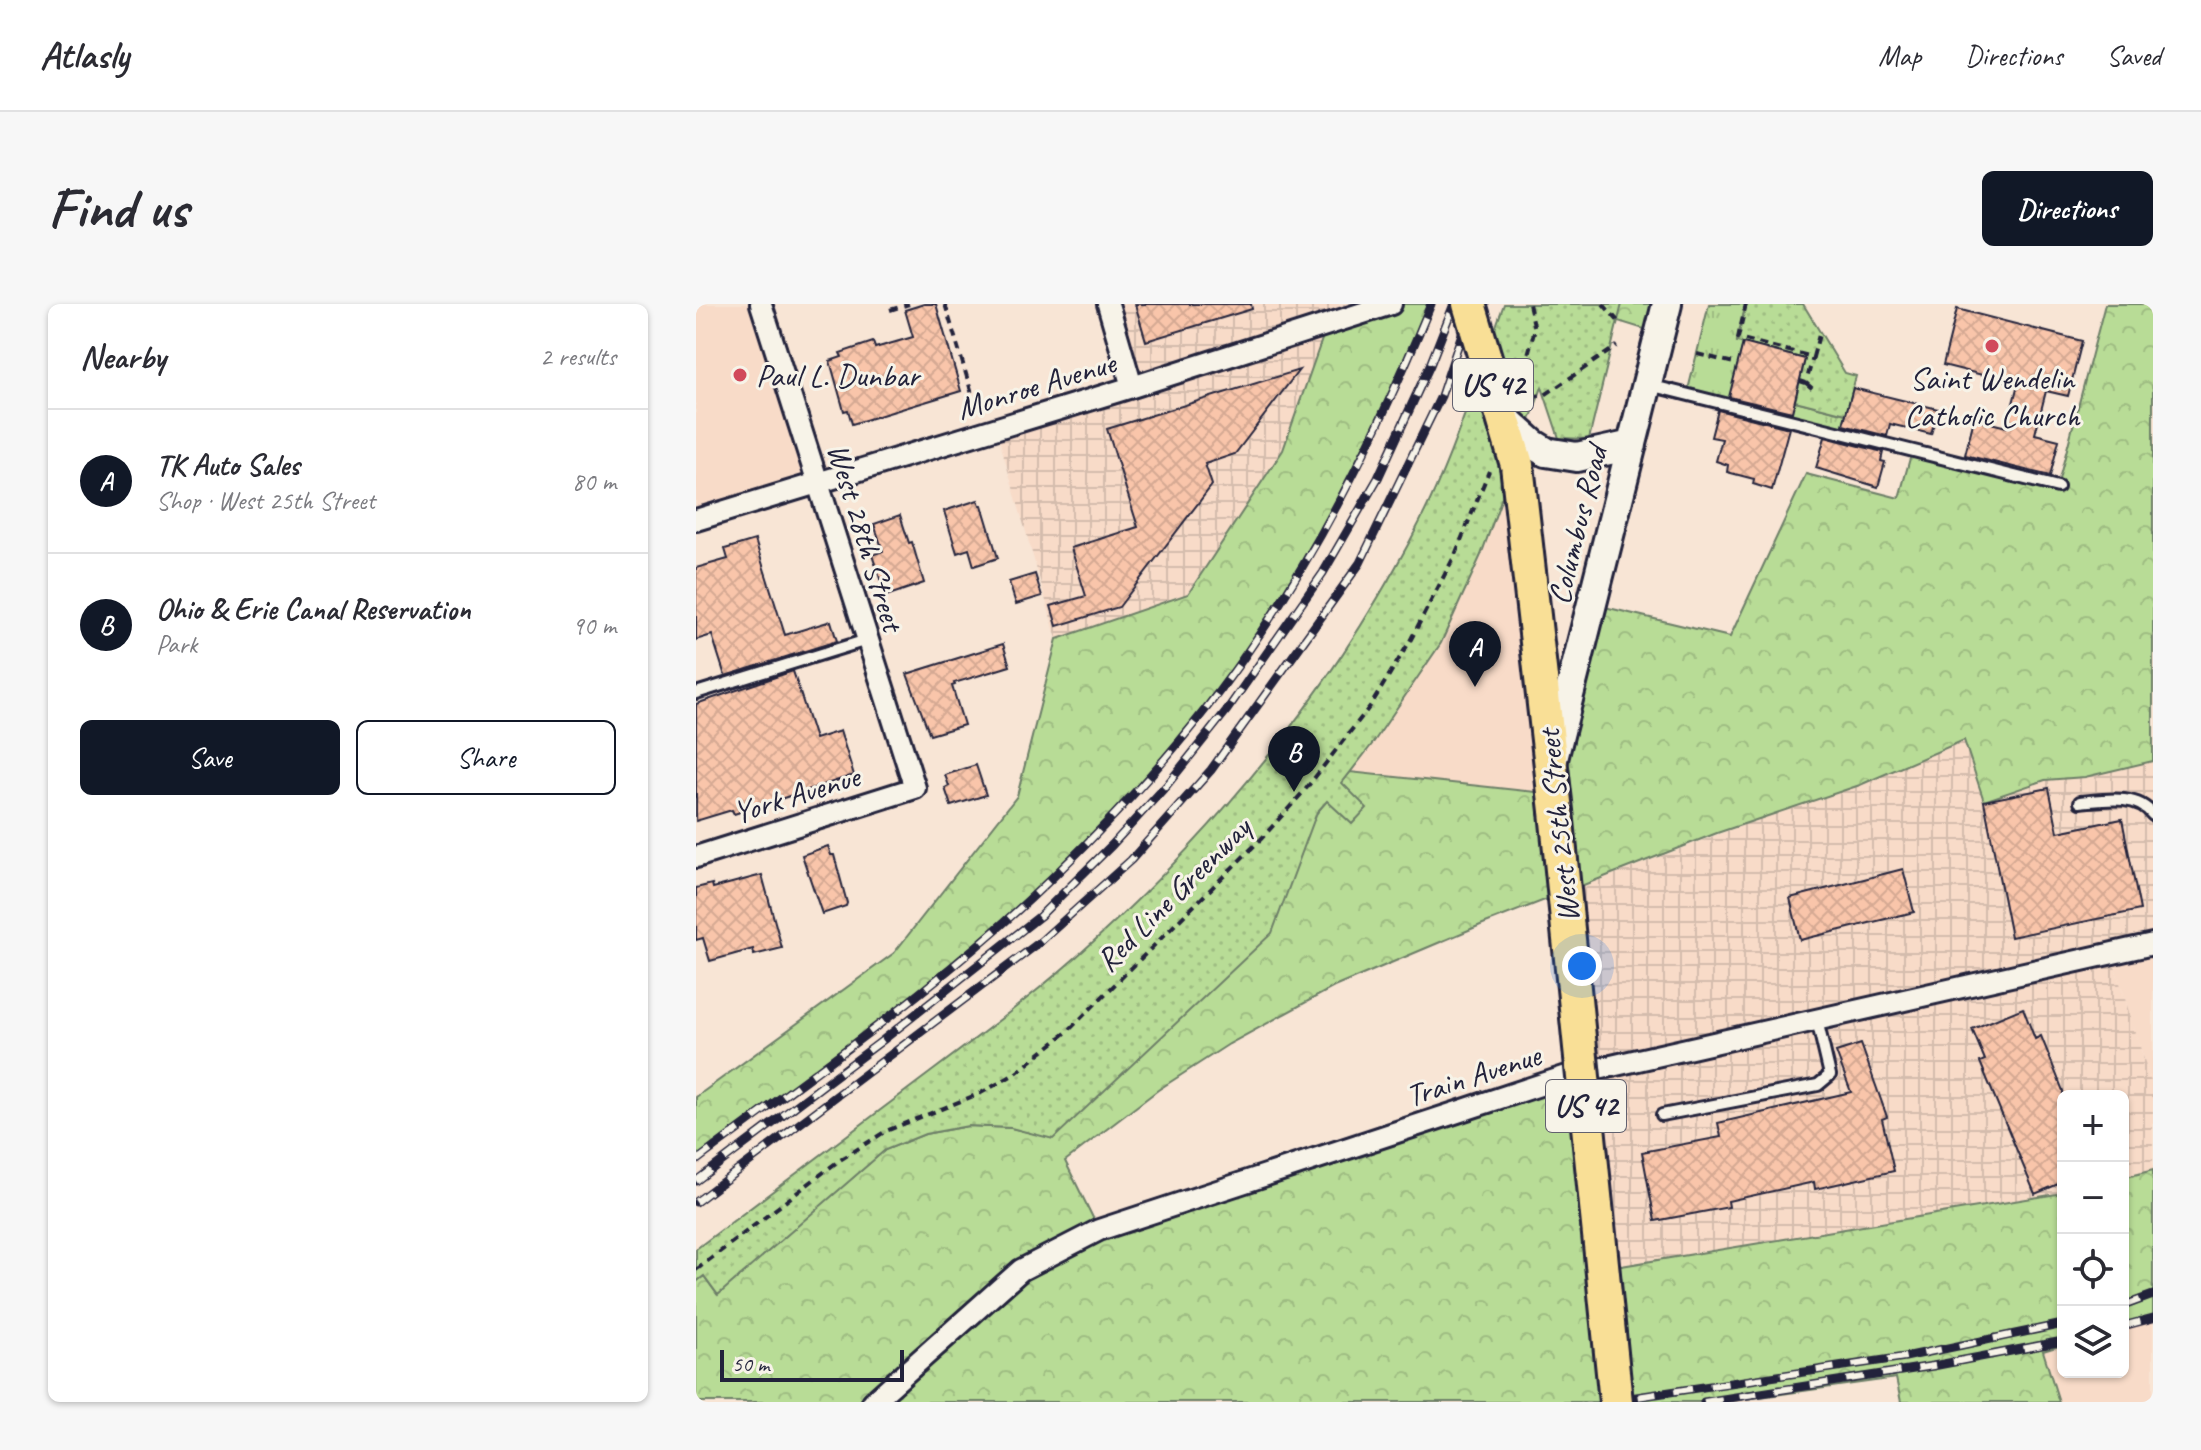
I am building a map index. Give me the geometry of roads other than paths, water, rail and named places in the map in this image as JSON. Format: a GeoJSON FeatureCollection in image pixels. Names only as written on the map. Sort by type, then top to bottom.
{"type":"FeatureCollection","features":[{"type":"Feature","properties":{"kind":"main road","name":"West 25th Street"},"geometry":{"type":"LineString","coordinates":[[1469,304],[1503,417],[1504,467],[1552,763],[1616,1402]]}},
{"type":"Feature","properties":{"kind":"street","name":"West 28th Street"},"geometry":{"type":"LineString","coordinates":[[761,304],[915,788]]}},
{"type":"Feature","properties":{"kind":"street"},"geometry":{"type":"LineString","coordinates":[[1108,304],[1132,387]]}},
{"type":"Feature","properties":{"kind":"street","name":"Monroe Avenue"},"geometry":{"type":"LineString","coordinates":[[696,520],[1391,304]]}},
{"type":"Feature","properties":{"kind":"street","name":"Columbus Road"},"geometry":{"type":"LineString","coordinates":[[1552,763],[1667,304]]}},
{"type":"Feature","properties":{"kind":"street"},"geometry":{"type":"LineString","coordinates":[[1503,417],[1546,452],[1577,457],[1632,445]]}},
{"type":"Feature","properties":{"kind":"street","name":"York Avenue"},"geometry":{"type":"LineString","coordinates":[[696,857],[915,788]]}},
{"type":"Feature","properties":{"kind":"street","name":"Train Avenue"},"geometry":{"type":"LineString","coordinates":[[873,1402],[1021,1270],[1099,1230],[1567,1076],[2153,944]]}},
{"type":"Feature","properties":{"kind":"lane"},"geometry":{"type":"LineString","coordinates":[[1647,384],[2058,487]]}},
{"type":"Feature","properties":{"kind":"lane"},"geometry":{"type":"LineString","coordinates":[[696,693],[867,640]]}},
{"type":"Feature","properties":{"kind":"lane"},"geometry":{"type":"LineString","coordinates":[[2080,802],[2119,799],[2133,802],[2153,815]]}},
{"type":"Feature","properties":{"kind":"lane"},"geometry":{"type":"LineString","coordinates":[[1662,1115],[1818,1085],[1830,1075],[1817,1020]]}},
{"type":"Feature","properties":{"kind":"railway"},"geometry":{"type":"LineString","coordinates":[[696,1161],[880,1024],[970,952],[1055,875],[1161,763],[1233,673],[1306,560],[1373,434],[1431,304]]}},
{"type":"Feature","properties":{"kind":"railway"},"geometry":{"type":"LineString","coordinates":[[696,1181],[883,1040],[1040,916],[1167,785],[1227,710],[1323,573],[1378,478],[1430,365],[1454,304]]}},
{"type":"Feature","properties":{"kind":"railway"},"geometry":{"type":"LineString","coordinates":[[696,1202],[1040,942],[1131,860],[1211,770],[1360,563],[1441,396],[1472,304]]}},
{"type":"Feature","properties":{"kind":"railway"},"geometry":{"type":"LineString","coordinates":[[2129,1304],[2153,1295]]}},
{"type":"Feature","properties":{"kind":"railway"},"geometry":{"type":"LineString","coordinates":[[2129,1324],[2153,1318]]}},
{"type":"Feature","properties":{"kind":"railway"},"geometry":{"type":"LineString","coordinates":[[1603,1402],[1905,1357],[2057,1325]]}},
{"type":"Feature","properties":{"kind":"railway"},"geometry":{"type":"LineString","coordinates":[[1704,1402],[1933,1366],[2057,1342]]}},
{"type":"Feature","properties":{"kind":"place","name":"Saint Wendelin Catholic Church"},"geometry":{"type":"Point","coordinates":[1992,346]}},
{"type":"Feature","properties":{"kind":"place","name":"Paul L. Dunbar"},"geometry":{"type":"Point","coordinates":[740,375]}},
{"type":"Feature","properties":{"kind":"place","name":"TK Auto Sales"},"geometry":{"type":"Point","coordinates":[1475,687]}},
{"type":"Feature","properties":{"kind":"place","name":"Ohio & Erie Canal Reservation"},"geometry":{"type":"Point","coordinates":[1294,792]}}]}
